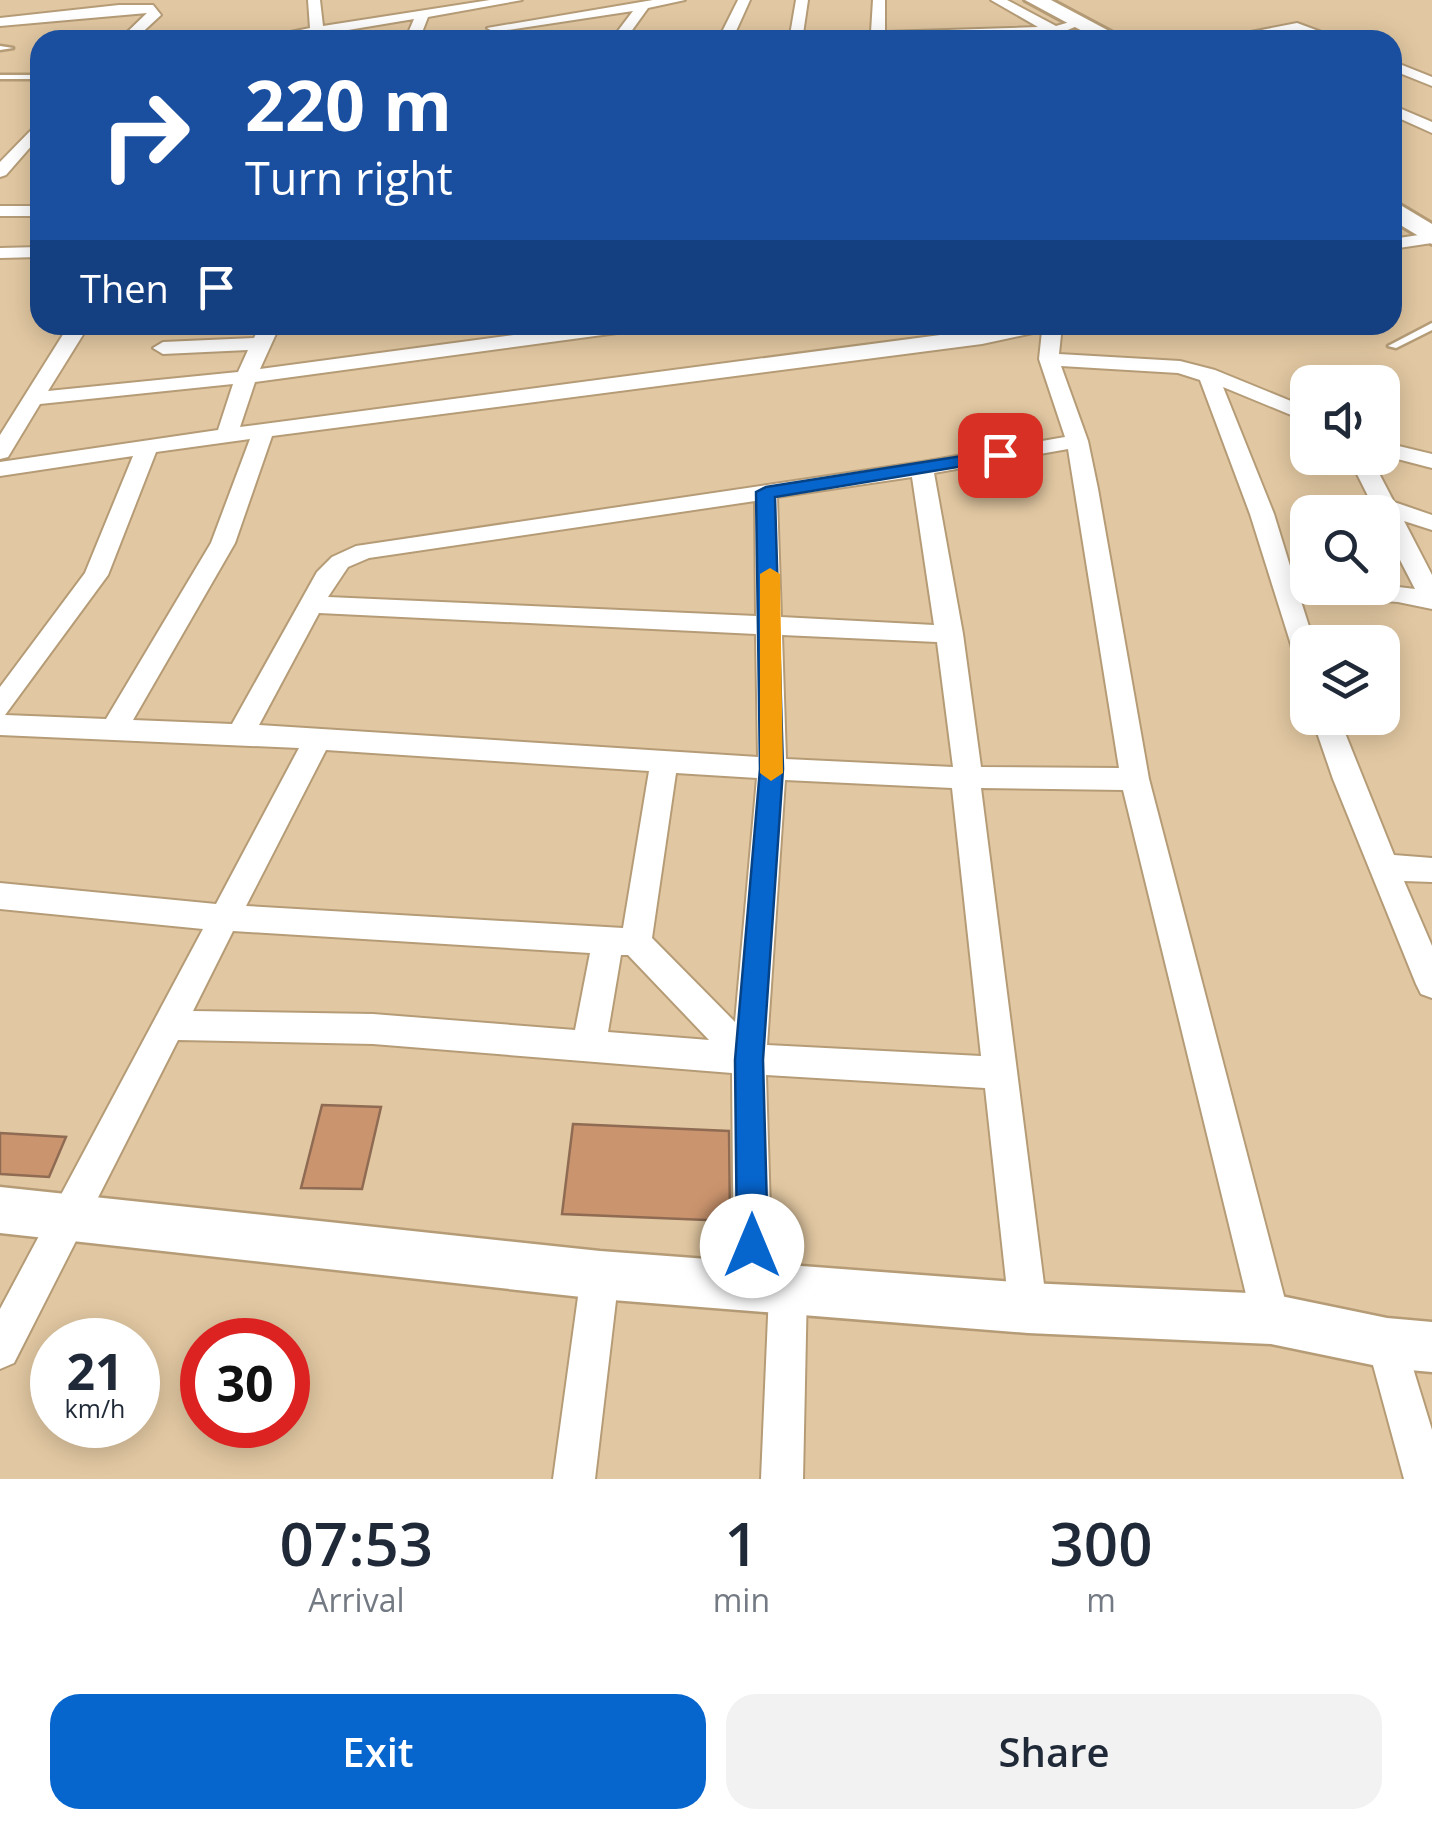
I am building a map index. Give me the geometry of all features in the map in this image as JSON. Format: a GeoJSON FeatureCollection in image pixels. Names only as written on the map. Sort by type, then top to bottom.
{"type":"FeatureCollection","features":[{"type":"Feature","properties":{"kind":"main road"},"geometry":{"type":"LineString","coordinates":[[1031,2],[1069,30]]}},
{"type":"Feature","properties":{"kind":"main road"},"geometry":{"type":"LineString","coordinates":[[1402,197],[1432,215]]}},
{"type":"Feature","properties":{"kind":"main road"},"geometry":{"type":"LineString","coordinates":[[1402,215],[1432,237]]}},
{"type":"Feature","properties":{"kind":"street"},"geometry":{"type":"LineString","coordinates":[[314,0],[317,30]]}},
{"type":"Feature","properties":{"kind":"street"},"geometry":{"type":"LineString","coordinates":[[347,30],[516,0]]}},
{"type":"Feature","properties":{"kind":"street"},"geometry":{"type":"LineString","coordinates":[[514,30],[675,0]]}},
{"type":"Feature","properties":{"kind":"street"},"geometry":{"type":"LineString","coordinates":[[729,30],[744,0]]}},
{"type":"Feature","properties":{"kind":"street"},"geometry":{"type":"LineString","coordinates":[[797,30],[802,0]]}},
{"type":"Feature","properties":{"kind":"street"},"geometry":{"type":"LineString","coordinates":[[878,0],[878,30]]}},
{"type":"Feature","properties":{"kind":"street"},"geometry":{"type":"LineString","coordinates":[[997,0],[1069,30]]}},
{"type":"Feature","properties":{"kind":"street"},"geometry":{"type":"LineString","coordinates":[[493,30],[498,3]]}},
{"type":"Feature","properties":{"kind":"street"},"geometry":{"type":"LineString","coordinates":[[625,30],[643,6]]}},
{"type":"Feature","properties":{"kind":"street"},"geometry":{"type":"LineString","coordinates":[[0,22],[119,8],[153,9],[154,15],[137,30]]}},
{"type":"Feature","properties":{"kind":"street"},"geometry":{"type":"LineString","coordinates":[[416,30],[423,14]]}},
{"type":"Feature","properties":{"kind":"street"},"geometry":{"type":"LineString","coordinates":[[1402,69],[1432,82]]}},
{"type":"Feature","properties":{"kind":"street"},"geometry":{"type":"LineString","coordinates":[[1408,99],[1432,128]]}},
{"type":"Feature","properties":{"kind":"street"},"geometry":{"type":"LineString","coordinates":[[1,170],[30,139]]}},
{"type":"Feature","properties":{"kind":"street"},"geometry":{"type":"LineString","coordinates":[[0,212],[30,210]]}},
{"type":"Feature","properties":{"kind":"street"},"geometry":{"type":"LineString","coordinates":[[1402,242],[1432,237]]}},
{"type":"Feature","properties":{"kind":"street"},"geometry":{"type":"LineString","coordinates":[[0,253],[30,252]]}},
{"type":"Feature","properties":{"kind":"street"},"geometry":{"type":"LineString","coordinates":[[0,452],[73,335]]}},
{"type":"Feature","properties":{"kind":"street"},"geometry":{"type":"LineString","coordinates":[[141,388],[169,335]]}},
{"type":"Feature","properties":{"kind":"street"},"geometry":{"type":"LineString","coordinates":[[162,348],[259,335]]}},
{"type":"Feature","properties":{"kind":"street"},"geometry":{"type":"LineString","coordinates":[[227,435],[246,377],[266,335]]}},
{"type":"Feature","properties":{"kind":"street"},"geometry":{"type":"LineString","coordinates":[[31,399],[246,377],[558,335]]}},
{"type":"Feature","properties":{"kind":"street"},"geometry":{"type":"LineString","coordinates":[[0,469],[958,335]]}},
{"type":"Feature","properties":{"kind":"street"},"geometry":{"type":"LineString","coordinates":[[1051,335],[1049,359],[1076,441],[1135,779],[1270,1319]]}},
{"type":"Feature","properties":{"kind":"street"},"geometry":{"type":"LineString","coordinates":[[1049,359],[1164,365],[1208,374],[1290,408]]}},
{"type":"Feature","properties":{"kind":"street"},"geometry":{"type":"LineString","coordinates":[[1208,374],[1262,514],[1296,625]]}},
{"type":"Feature","properties":{"kind":"street"},"geometry":{"type":"LineString","coordinates":[[113,730],[222,543],[263,431]]}},
{"type":"Feature","properties":{"kind":"street"},"geometry":{"type":"LineString","coordinates":[[240,734],[310,604],[340,562],[364,551],[922,469],[1076,441]]}},
{"type":"Feature","properties":{"kind":"street"},"geometry":{"type":"LineString","coordinates":[[0,707],[96,575],[146,448]]}},
{"type":"Feature","properties":{"kind":"street"},"geometry":{"type":"LineString","coordinates":[[1400,453],[1432,461]]}},
{"type":"Feature","properties":{"kind":"street"},"geometry":{"type":"LineString","coordinates":[[922,469],[968,758],[964,777],[1028,1308]]}},
{"type":"Feature","properties":{"kind":"street"},"geometry":{"type":"LineString","coordinates":[[766,492],[772,769],[749,1060],[770,1286],[782,1479]]}},
{"type":"Feature","properties":{"kind":"street"},"geometry":{"type":"LineString","coordinates":[[1400,512],[1432,523]]}},
{"type":"Feature","properties":{"kind":"street"},"geometry":{"type":"LineString","coordinates":[[1400,537],[1432,600]]}},
{"type":"Feature","properties":{"kind":"street"},"geometry":{"type":"LineString","coordinates":[[1283,586],[1432,600]]}},
{"type":"Feature","properties":{"kind":"street"},"geometry":{"type":"LineString","coordinates":[[310,604],[950,634]]}},
{"type":"Feature","properties":{"kind":"street"},"geometry":{"type":"LineString","coordinates":[[0,724],[240,734],[772,769],[1135,779]]}},
{"type":"Feature","properties":{"kind":"street"},"geometry":{"type":"LineString","coordinates":[[1333,735],[1432,984]]}},
{"type":"Feature","properties":{"kind":"street"},"geometry":{"type":"LineString","coordinates":[[0,1350],[317,740]]}},
{"type":"Feature","properties":{"kind":"street"},"geometry":{"type":"LineString","coordinates":[[589,1046],[622,941],[664,762]]}},
{"type":"Feature","properties":{"kind":"street"},"geometry":{"type":"LineString","coordinates":[[1383,867],[1432,870]]}},
{"type":"Feature","properties":{"kind":"street"},"geometry":{"type":"LineString","coordinates":[[0,896],[227,918],[622,941],[749,1060]]}},
{"type":"Feature","properties":{"kind":"street"},"geometry":{"type":"LineString","coordinates":[[171,1025],[372,1029],[749,1060],[1000,1073]]}},
{"type":"Feature","properties":{"kind":"street"},"geometry":{"type":"LineString","coordinates":[[0,1210],[600,1275],[1028,1308],[1270,1319],[1410,1345],[1426,1479]]}},
{"type":"Feature","properties":{"kind":"street"},"geometry":{"type":"LineString","coordinates":[[574,1479],[600,1275]]}},
{"type":"Feature","properties":{"kind":"lane"},"geometry":{"type":"LineString","coordinates":[[0,77],[30,77]]}},
{"type":"Feature","properties":{"kind":"lane"},"geometry":{"type":"LineString","coordinates":[[1393,346],[1432,326]]}},
{"type":"Feature","properties":{"kind":"building"},"geometry":{"type":"Polygon","coordinates":[[[322,1105],[381,1107],[362,1189],[301,1188],[322,1105]]]}},
{"type":"Feature","properties":{"kind":"building"},"geometry":{"type":"Polygon","coordinates":[[[573,1124],[729,1131],[730,1221],[562,1214],[573,1124]]]}},
{"type":"Feature","properties":{"kind":"building"},"geometry":{"type":"Polygon","coordinates":[[[0,1133],[66,1137],[49,1177],[0,1174],[0,1133]]]}},
{"type":"Feature","properties":{"kind":"slow traffic"},"geometry":{"type":"LineString","coordinates":[[770,574],[771,773]]}},
{"type":"Feature","properties":{"kind":"route"},"geometry":{"type":"LineString","coordinates":[[752,1246],[749,1060],[772,769],[766,492],[1000,455]]}}]}
